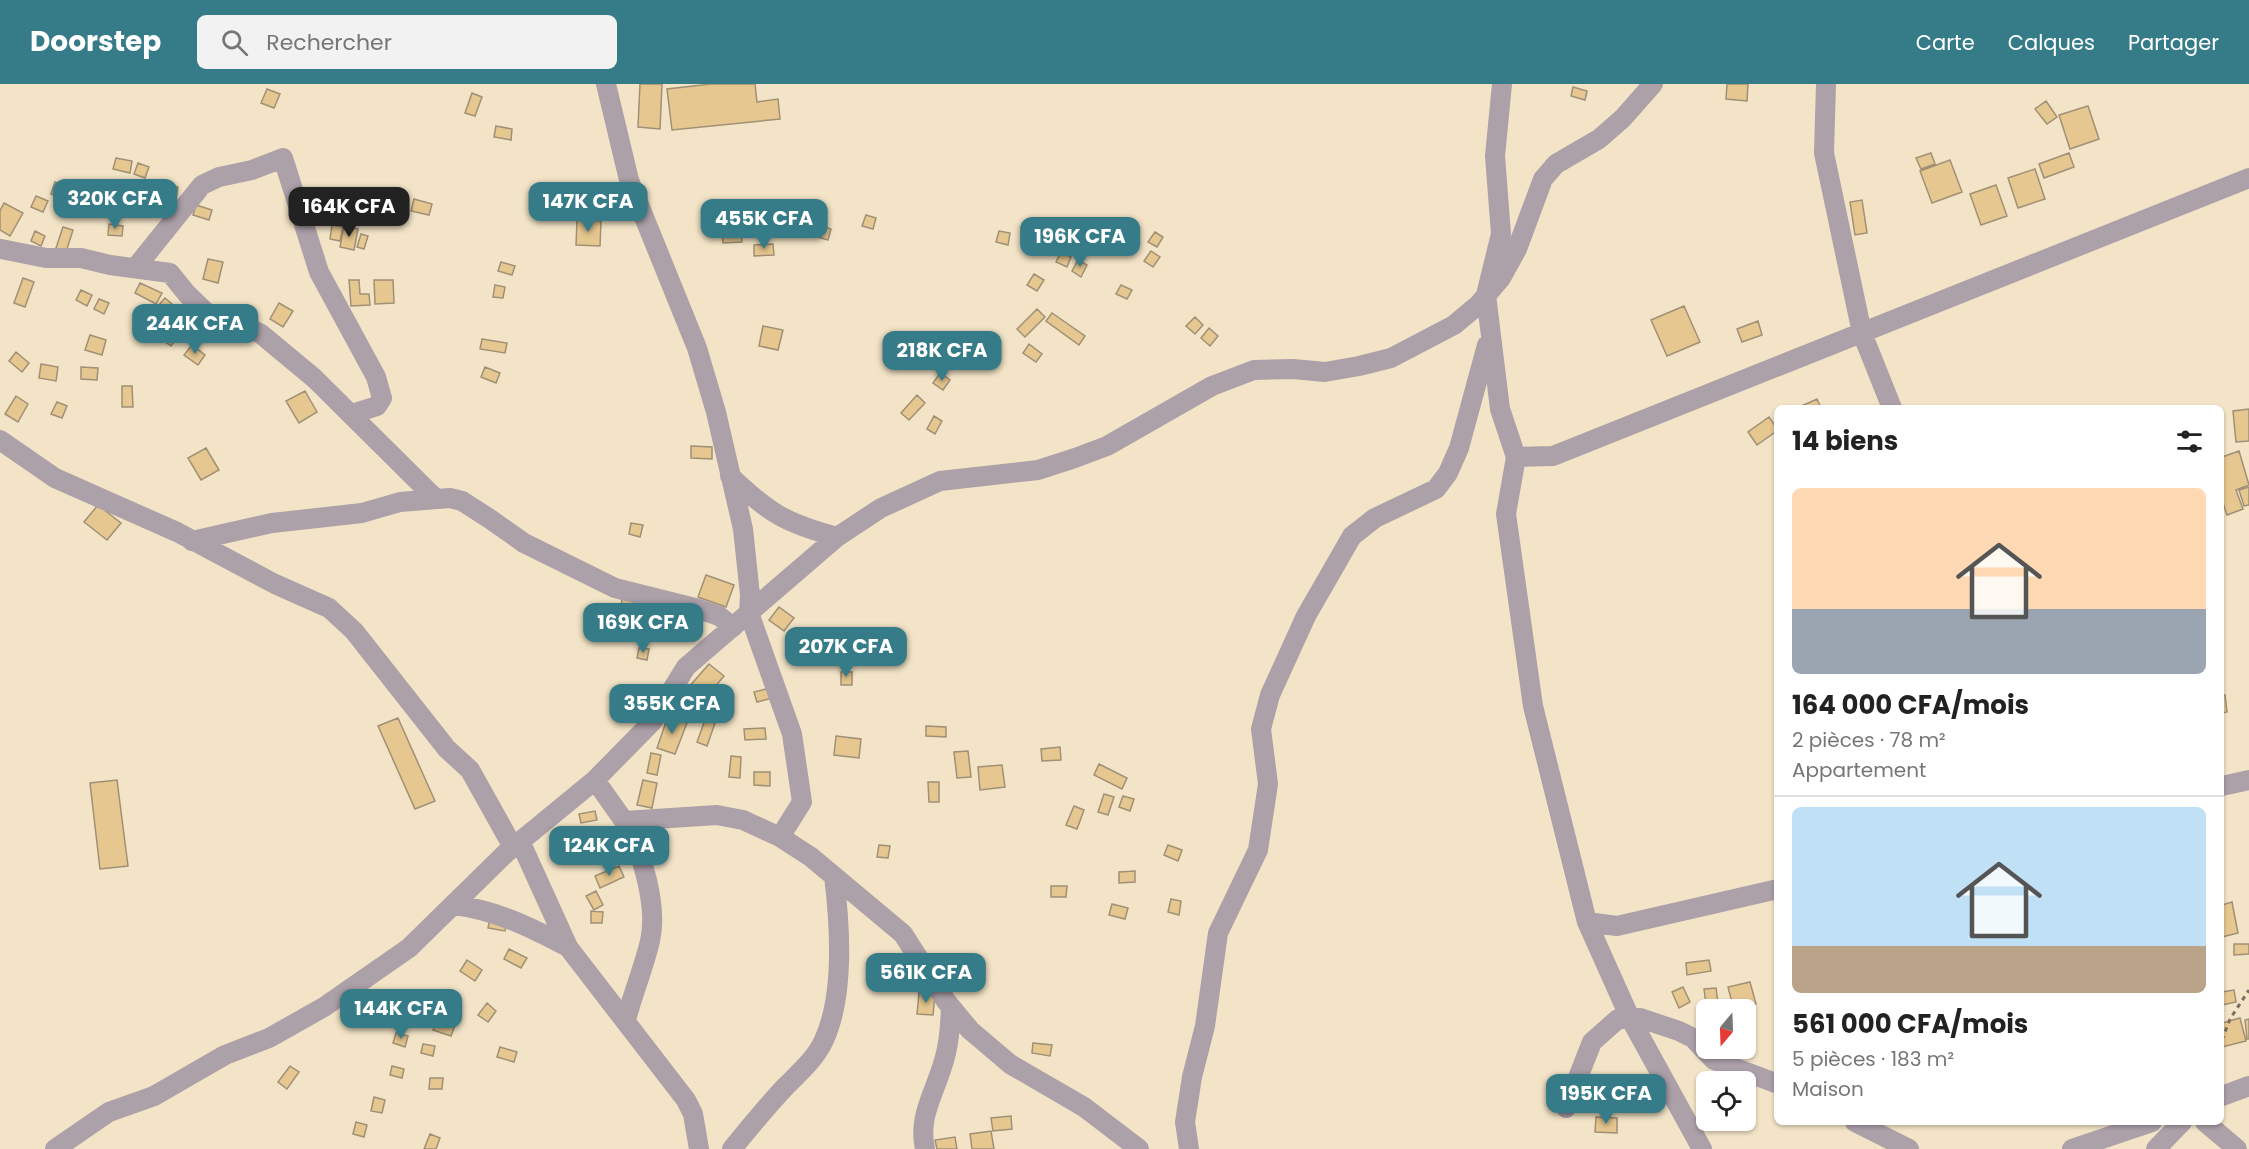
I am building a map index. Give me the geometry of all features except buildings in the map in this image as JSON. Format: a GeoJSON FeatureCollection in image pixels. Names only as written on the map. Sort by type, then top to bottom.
{"type":"FeatureCollection","features":[{"type":"Feature","properties":{"kind":"street"},"geometry":{"type":"LineString","coordinates":[[606,84],[629,180],[697,348],[742,529],[750,595],[749,613],[792,734],[803,795],[802,806],[780,837]]}},
{"type":"Feature","properties":{"kind":"street"},"geometry":{"type":"LineString","coordinates":[[1502,84],[1496,156],[1501,234],[1486,296],[1500,409],[1516,457],[1506,514],[1533,706],[1587,922],[1630,1018],[1702,1149]]}},
{"type":"Feature","properties":{"kind":"street"},"geometry":{"type":"LineString","coordinates":[[55,1149],[110,1112],[154,1096],[225,1055],[269,1038],[324,1007],[408,948],[517,844],[595,780],[652,722],[686,668],[837,537],[882,508],[940,481],[1008,471],[1038,470],[1107,446],[1212,386],[1254,370],[1293,369],[1325,372],[1391,358],[1454,325],[1486,296],[1501,278],[1517,249],[1543,178],[1556,164],[1599,139],[1623,118],[1653,84]]}},
{"type":"Feature","properties":{"kind":"street"},"geometry":{"type":"LineString","coordinates":[[1826,84],[1824,153],[1862,333],[1891,405]]}},
{"type":"Feature","properties":{"kind":"street"},"geometry":{"type":"LineString","coordinates":[[136,267],[202,185],[219,177],[252,170],[283,158],[291,190],[319,272],[376,376],[381,393],[377,406],[352,414]]}},
{"type":"Feature","properties":{"kind":"street"},"geometry":{"type":"LineString","coordinates":[[1516,457],[1553,456],[2249,178]]}},
{"type":"Feature","properties":{"kind":"street"},"geometry":{"type":"LineString","coordinates":[[0,249],[46,258],[81,258],[111,265],[170,273],[187,294],[211,317],[239,323],[261,334],[315,378],[436,499]]}},
{"type":"Feature","properties":{"kind":"street"},"geometry":{"type":"LineString","coordinates":[[1189,1149],[1185,1122],[1192,1077],[1205,1026],[1218,933],[1258,850],[1269,784],[1261,729],[1270,695],[1306,616],[1352,536],[1375,518],[1436,489],[1448,473],[1459,448],[1482,368],[1489,327]]}},
{"type":"Feature","properties":{"kind":"street"},"geometry":{"type":"LineString","coordinates":[[0,440],[55,478],[90,491],[275,584],[320,602],[354,630],[425,724],[470,770],[517,844],[568,947],[686,1100],[693,1114],[700,1148]]}},
{"type":"Feature","properties":{"kind":"street"},"geometry":{"type":"LineString","coordinates":[[730,476],[764,508],[785,520],[837,537]]}},
{"type":"Feature","properties":{"kind":"street"},"geometry":{"type":"LineString","coordinates":[[192,541],[272,523],[362,513],[400,502],[450,498],[462,501],[524,543],[615,588],[699,609],[719,616],[733,627]]}},
{"type":"Feature","properties":{"kind":"street"},"geometry":{"type":"LineString","coordinates":[[595,780],[624,821],[638,850],[647,883],[652,928],[626,1020]]}},
{"type":"Feature","properties":{"kind":"street"},"geometry":{"type":"LineString","coordinates":[[2224,786],[2249,780]]}},
{"type":"Feature","properties":{"kind":"street"},"geometry":{"type":"LineString","coordinates":[[624,821],[717,815],[743,820],[780,837],[834,876],[903,934],[951,1007],[970,1030],[1010,1064],[1084,1107],[1138,1149]]}},
{"type":"Feature","properties":{"kind":"street"},"geometry":{"type":"LineString","coordinates":[[732,1149],[810,1062],[824,1040],[831,1019],[840,958],[839,916],[834,876]]}},
{"type":"Feature","properties":{"kind":"street"},"geometry":{"type":"LineString","coordinates":[[1587,922],[1617,926],[1774,889]]}},
{"type":"Feature","properties":{"kind":"street"},"geometry":{"type":"LineString","coordinates":[[454,905],[480,908],[510,918],[568,947]]}},
{"type":"Feature","properties":{"kind":"street"},"geometry":{"type":"LineString","coordinates":[[925,1149],[925,1112],[945,1056],[950,1035],[951,1007]]}},
{"type":"Feature","properties":{"kind":"street"},"geometry":{"type":"LineString","coordinates":[[1566,1108],[1592,1042],[1618,1019],[1630,1018],[1679,1031],[1693,1038],[1714,1060],[1774,1082]]}},
{"type":"Feature","properties":{"kind":"street"},"geometry":{"type":"LineString","coordinates":[[2224,1095],[2249,1086]]}},
{"type":"Feature","properties":{"kind":"street"},"geometry":{"type":"LineString","coordinates":[[1861,1125],[1909,1149]]}},
{"type":"Feature","properties":{"kind":"street"},"geometry":{"type":"LineString","coordinates":[[2072,1149],[2143,1125]]}},
{"type":"Feature","properties":{"kind":"street"},"geometry":{"type":"LineString","coordinates":[[2156,1149],[2179,1125]]}},
{"type":"Feature","properties":{"kind":"street"},"geometry":{"type":"LineString","coordinates":[[2209,1125],[2237,1149]]}},
{"type":"Feature","properties":{"kind":"path"},"geometry":{"type":"LineString","coordinates":[[2224,1036],[2236,1009],[2249,990]]}}]}
